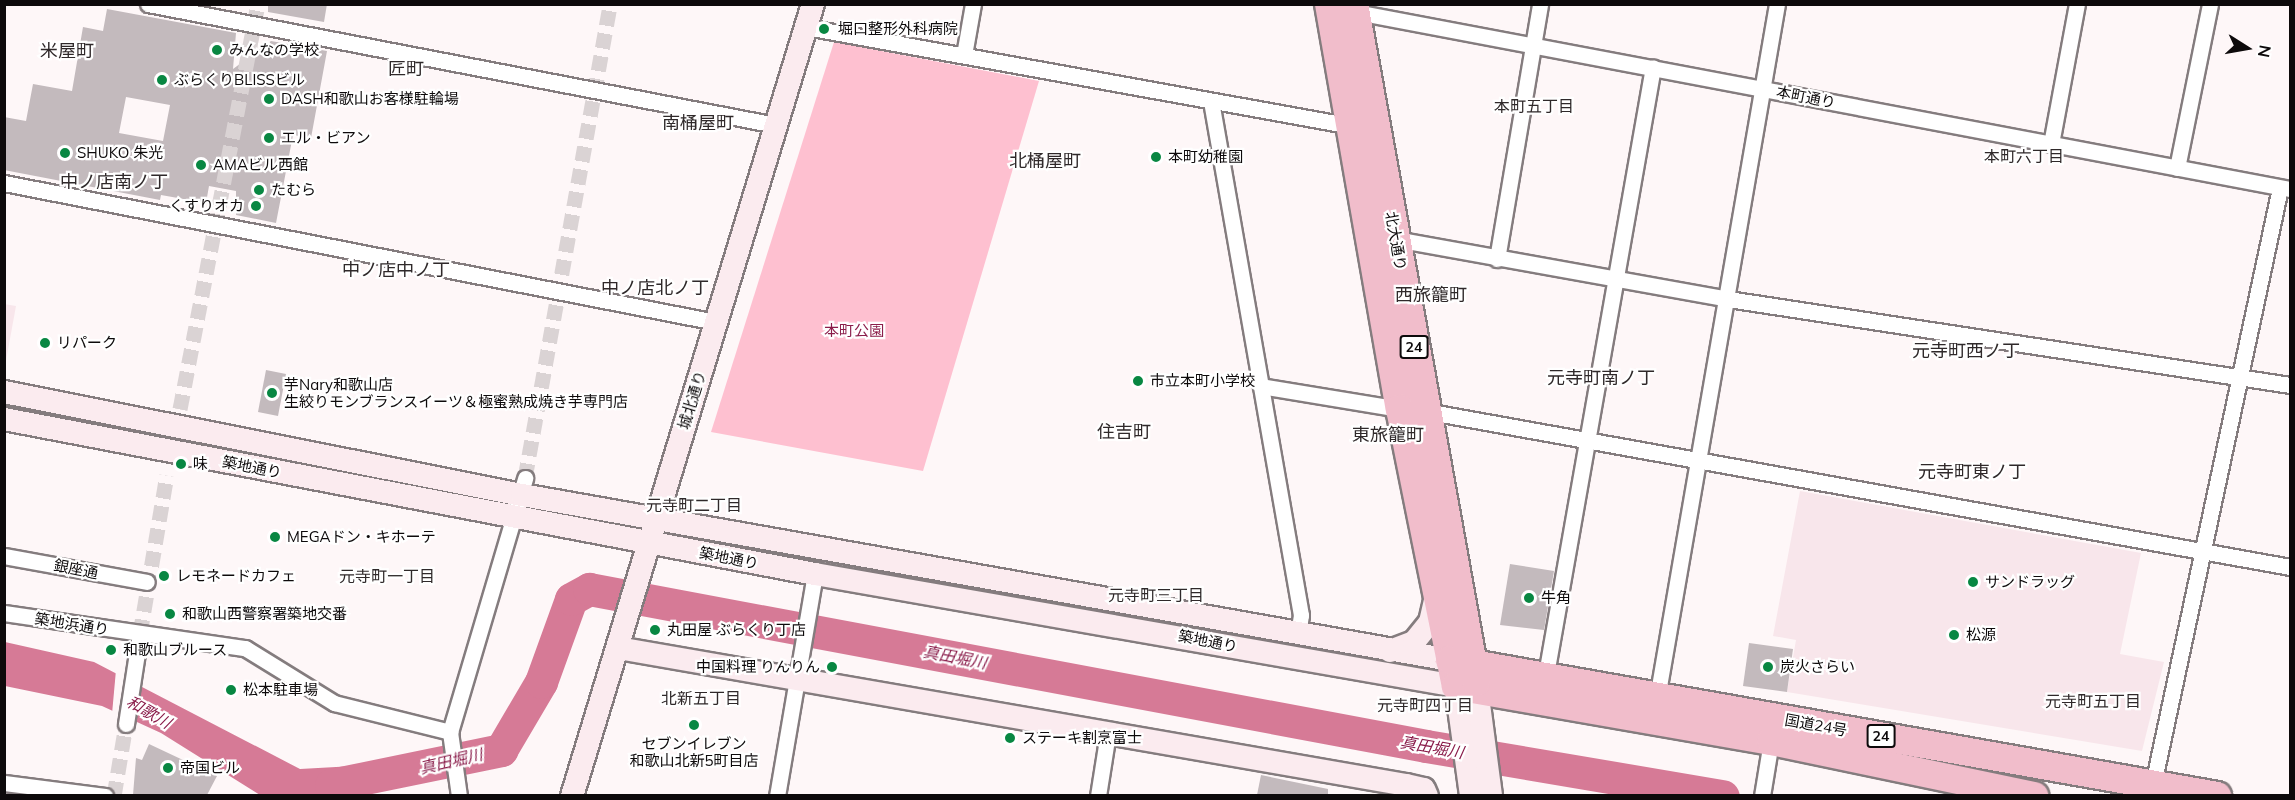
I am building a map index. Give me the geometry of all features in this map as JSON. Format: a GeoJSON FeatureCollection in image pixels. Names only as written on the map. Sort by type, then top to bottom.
{"type":"FeatureCollection","features":[{"type":"Feature","properties":{"kind":"highway","name":"北大通り"},"geometry":{"type":"LineString","coordinates":[[1338,6],[1352,126],[1413,410],[1464,675]]}},
{"type":"Feature","properties":{"kind":"highway","name":"北大通り"},"geometry":{"type":"LineString","coordinates":[[1338,6],[1395,239],[1413,410],[1438,589],[1464,675]]}},
{"type":"Feature","properties":{"kind":"highway","name":"国道24号"},"geometry":{"type":"LineString","coordinates":[[1464,675],[1545,680],[1657,698],[2034,795]]}},
{"type":"Feature","properties":{"kind":"highway","name":"国道24号"},"geometry":{"type":"LineString","coordinates":[[1464,675],[1773,729],[2152,790],[2217,795]]}},
{"type":"Feature","properties":{"kind":"street"},"geometry":{"type":"LineString","coordinates":[[148,4],[776,125]]}},
{"type":"Feature","properties":{"kind":"street","name":"城北通り"},"geometry":{"type":"LineString","coordinates":[[572,795],[813,4]]}},
{"type":"Feature","properties":{"kind":"street"},"geometry":{"type":"LineString","coordinates":[[963,55],[973,4]]}},
{"type":"Feature","properties":{"kind":"street"},"geometry":{"type":"LineString","coordinates":[[1497,259],[1540,4]]}},
{"type":"Feature","properties":{"kind":"street"},"geometry":{"type":"LineString","coordinates":[[1657,698],[1728,299],[1777,4]]}},
{"type":"Feature","properties":{"kind":"street"},"geometry":{"type":"LineString","coordinates":[[2051,144],[2077,4]]}},
{"type":"Feature","properties":{"kind":"street"},"geometry":{"type":"LineString","coordinates":[[2177,168],[2210,4]]}},
{"type":"Feature","properties":{"kind":"street","name":"本町通り"},"geometry":{"type":"LineString","coordinates":[[1338,6],[2285,188]]}},
{"type":"Feature","properties":{"kind":"street"},"geometry":{"type":"LineString","coordinates":[[806,27],[1352,126]]}},
{"type":"Feature","properties":{"kind":"street"},"geometry":{"type":"LineString","coordinates":[[1545,680],[1613,279],[1653,67]]}},
{"type":"Feature","properties":{"kind":"street"},"geometry":{"type":"LineString","coordinates":[[1211,101],[1301,615],[1298,635]]}},
{"type":"Feature","properties":{"kind":"street"},"geometry":{"type":"LineString","coordinates":[[4,183],[716,322]]}},
{"type":"Feature","properties":{"kind":"street"},"geometry":{"type":"LineString","coordinates":[[2152,790],[2238,376],[2285,188]]}},
{"type":"Feature","properties":{"kind":"street"},"geometry":{"type":"LineString","coordinates":[[1395,239],[1728,299],[2290,384]]}},
{"type":"Feature","properties":{"kind":"street"},"geometry":{"type":"LineString","coordinates":[[1261,386],[1700,458],[2290,567]]}},
{"type":"Feature","properties":{"kind":"street","name":"築地通り"},"geometry":{"type":"LineString","coordinates":[[4,392],[524,486],[657,518],[1390,651],[1464,675]]}},
{"type":"Feature","properties":{"kind":"street","name":"築地通り"},"geometry":{"type":"LineString","coordinates":[[4,419],[814,574],[1464,675]]}},
{"type":"Feature","properties":{"kind":"street"},"geometry":{"type":"LineString","coordinates":[[458,789],[450,751],[450,732],[524,486]]}},
{"type":"Feature","properties":{"kind":"street","name":"銀座通"},"geometry":{"type":"LineString","coordinates":[[4,556],[147,582]]}},
{"type":"Feature","properties":{"kind":"street"},"geometry":{"type":"LineString","coordinates":[[777,795],[814,574]]}},
{"type":"Feature","properties":{"kind":"street"},"geometry":{"type":"LineString","coordinates":[[1390,651],[1414,642],[1429,624],[1438,589]]}},
{"type":"Feature","properties":{"kind":"street","name":"築地浜通り"},"geometry":{"type":"LineString","coordinates":[[4,613],[245,648],[334,703],[450,732]]}},
{"type":"Feature","properties":{"kind":"street"},"geometry":{"type":"LineString","coordinates":[[126,724],[140,634]]}},
{"type":"Feature","properties":{"kind":"street"},"geometry":{"type":"LineString","coordinates":[[618,648],[797,677],[1406,785],[1424,789],[1427,795]]}},
{"type":"Feature","properties":{"kind":"street"},"geometry":{"type":"LineString","coordinates":[[1464,675],[1477,767],[1491,795]]}},
{"type":"Feature","properties":{"kind":"street"},"geometry":{"type":"LineString","coordinates":[[1763,790],[1773,729]]}},
{"type":"Feature","properties":{"kind":"street"},"geometry":{"type":"LineString","coordinates":[[1098,795],[1108,733]]}},
{"type":"Feature","properties":{"kind":"street"},"geometry":{"type":"LineString","coordinates":[[1471,795],[1477,767]]}},
{"type":"Feature","properties":{"kind":"street"},"geometry":{"type":"LineString","coordinates":[[4,783],[105,795]]}},
{"type":"Feature","properties":{"kind":"shaded area"},"geometry":{"type":"Polygon","coordinates":[[[4,304],[16,306],[5,366],[4,366],[4,304]]]}},
{"type":"Feature","properties":{"kind":"shaded area"},"geometry":{"type":"Polygon","coordinates":[[[1800,491],[2141,553],[2120,654],[2164,662],[2142,751],[1787,692],[1796,640],[1773,636],[1800,491]]]}},
{"type":"Feature","properties":{"kind":"green space","name":"本町公園"},"geometry":{"type":"Polygon","coordinates":[[[834,42],[1039,81],[923,471],[711,432],[834,42]]]}},
{"type":"Feature","properties":{"kind":"water","name":"和歌川"},"geometry":{"type":"Polygon","coordinates":[[[5,642],[94,662],[300,769],[372,765],[377,785],[356,795],[260,795],[161,733],[102,706],[5,686],[5,642]]]}},
{"type":"Feature","properties":{"kind":"pier"},"geometry":{"type":"Polygon","coordinates":[[[116,670],[142,683],[136,725],[112,714],[116,670]]]}},
{"type":"Feature","properties":{"kind":"building"},"geometry":{"type":"Polygon","coordinates":[[[268,4],[327,4],[324,22],[268,12],[268,4]]]}},
{"type":"Feature","properties":{"kind":"building"},"geometry":{"type":"Polygon","coordinates":[[[107,9],[236,33],[233,69],[271,41],[327,51],[311,138],[293,135],[276,223],[236,215],[236,191],[209,186],[206,203],[161,195],[160,200],[4,170],[4,117],[26,121],[33,84],[72,91],[83,27],[103,31],[107,9]],[[126,97],[119,133],[163,141],[170,105],[126,97]]]}},
{"type":"Feature","properties":{"kind":"building","name":"芋Nary和歌山店 生絞りモンブランスイーツ＆極蜜熟成焼き芋専門店"},"geometry":{"type":"Polygon","coordinates":[[[266,370],[286,374],[278,416],[258,412],[266,370]]]}},
{"type":"Feature","properties":{"kind":"building","name":"牛角"},"geometry":{"type":"Polygon","coordinates":[[[1510,564],[1554,571],[1544,630],[1500,625],[1510,564]]]}},
{"type":"Feature","properties":{"kind":"building","name":"炭火さらい"},"geometry":{"type":"Polygon","coordinates":[[[1749,643],[1793,649],[1787,692],[1743,686],[1749,643]]]}},
{"type":"Feature","properties":{"kind":"building","name":"帝国ビル"},"geometry":{"type":"Polygon","coordinates":[[[149,744],[217,776],[207,795],[133,795],[136,758],[142,760],[149,744]]]}},
{"type":"Feature","properties":{"kind":"building"},"geometry":{"type":"Polygon","coordinates":[[[1261,775],[1328,789],[1328,795],[1257,795],[1261,775]]]}},
{"type":"Feature","properties":{"kind":"waterway","name":"真田堀川"},"geometry":{"type":"LineString","coordinates":[[331,785],[501,750],[541,682],[571,599],[589,589],[1426,746],[1723,796]]}},
{"type":"Feature","properties":{"kind":"tunnel"},"geometry":{"type":"LineString","coordinates":[[180,409],[258,4]]}},
{"type":"Feature","properties":{"kind":"tunnel"},"geometry":{"type":"LineString","coordinates":[[525,478],[610,4]]}},
{"type":"Feature","properties":{"kind":"tunnel"},"geometry":{"type":"LineString","coordinates":[[140,634],[167,475]]}},
{"type":"Feature","properties":{"kind":"tunnel"},"geometry":{"type":"LineString","coordinates":[[114,796],[126,724]]}},
{"type":"Feature","properties":{"kind":"place","name":"堀口整形外科病院"},"geometry":{"type":"Point","coordinates":[824,29]}},
{"type":"Feature","properties":{"kind":"place","name":"みんなの学校"},"geometry":{"type":"Point","coordinates":[217,50]}},
{"type":"Feature","properties":{"kind":"place","name":"ぶらくりBLISSビル"},"geometry":{"type":"Point","coordinates":[162,80]}},
{"type":"Feature","properties":{"kind":"place","name":"DASH和歌山お客様駐輪場"},"geometry":{"type":"Point","coordinates":[269,99]}},
{"type":"Feature","properties":{"kind":"place","name":"エル・ビアン"},"geometry":{"type":"Point","coordinates":[269,138]}},
{"type":"Feature","properties":{"kind":"place","name":"SHUKO 朱光"},"geometry":{"type":"Point","coordinates":[65,153]}},
{"type":"Feature","properties":{"kind":"place","name":"本町幼稚園"},"geometry":{"type":"Point","coordinates":[1156,157]}},
{"type":"Feature","properties":{"kind":"place","name":"AMAビル西館"},"geometry":{"type":"Point","coordinates":[201,165]}},
{"type":"Feature","properties":{"kind":"place","name":"たむら"},"geometry":{"type":"Point","coordinates":[259,190]}},
{"type":"Feature","properties":{"kind":"place","name":"くすりオカ"},"geometry":{"type":"Point","coordinates":[256,206]}},
{"type":"Feature","properties":{"kind":"place","name":"リパーク"},"geometry":{"type":"Point","coordinates":[45,343]}},
{"type":"Feature","properties":{"kind":"place","name":"市立本町小学校"},"geometry":{"type":"Point","coordinates":[1138,381]}},
{"type":"Feature","properties":{"kind":"place","name":"芋Nary和歌山店 生絞りモンブランスイーツ＆極蜜熟成焼き芋専門店"},"geometry":{"type":"Point","coordinates":[272,393]}},
{"type":"Feature","properties":{"kind":"place","name":"味"},"geometry":{"type":"Point","coordinates":[181,464]}},
{"type":"Feature","properties":{"kind":"place","name":"MEGAドン・キホーテ"},"geometry":{"type":"Point","coordinates":[275,537]}},
{"type":"Feature","properties":{"kind":"place","name":"レモネードカフェ"},"geometry":{"type":"Point","coordinates":[164,576]}},
{"type":"Feature","properties":{"kind":"place","name":"サンドラッグ"},"geometry":{"type":"Point","coordinates":[1973,582]}},
{"type":"Feature","properties":{"kind":"place","name":"牛角"},"geometry":{"type":"Point","coordinates":[1529,598]}},
{"type":"Feature","properties":{"kind":"place","name":"和歌山西警察署築地交番"},"geometry":{"type":"Point","coordinates":[170,614]}},
{"type":"Feature","properties":{"kind":"place","name":"丸田屋 ぶらくり丁店"},"geometry":{"type":"Point","coordinates":[655,630]}},
{"type":"Feature","properties":{"kind":"place","name":"松源"},"geometry":{"type":"Point","coordinates":[1954,635]}},
{"type":"Feature","properties":{"kind":"place","name":"和歌山ブルース"},"geometry":{"type":"Point","coordinates":[111,650]}},
{"type":"Feature","properties":{"kind":"place","name":"中国料理 りんりん"},"geometry":{"type":"Point","coordinates":[832,667]}},
{"type":"Feature","properties":{"kind":"place","name":"炭火さらい"},"geometry":{"type":"Point","coordinates":[1768,667]}},
{"type":"Feature","properties":{"kind":"place","name":"松本駐車場"},"geometry":{"type":"Point","coordinates":[231,690]}},
{"type":"Feature","properties":{"kind":"place","name":"セブンイレブン 和歌山北新5町目店"},"geometry":{"type":"Point","coordinates":[694,725]}},
{"type":"Feature","properties":{"kind":"place","name":"ステーキ割烹富士"},"geometry":{"type":"Point","coordinates":[1010,738]}},
{"type":"Feature","properties":{"kind":"place","name":"帝国ビル"},"geometry":{"type":"Point","coordinates":[168,768]}},
{"type":"Feature","properties":{"kind":"district","name":"米屋町"},"geometry":{"type":"Point","coordinates":[67,51]}},
{"type":"Feature","properties":{"kind":"district","name":"匠町"},"geometry":{"type":"Point","coordinates":[406,69]}},
{"type":"Feature","properties":{"kind":"district","name":"本町五丁目"},"geometry":{"type":"Point","coordinates":[1534,106]}},
{"type":"Feature","properties":{"kind":"district","name":"南桶屋町"},"geometry":{"type":"Point","coordinates":[698,123]}},
{"type":"Feature","properties":{"kind":"district","name":"本町六丁目"},"geometry":{"type":"Point","coordinates":[2024,156]}},
{"type":"Feature","properties":{"kind":"district","name":"北桶屋町"},"geometry":{"type":"Point","coordinates":[1045,161]}},
{"type":"Feature","properties":{"kind":"district","name":"中ノ店南ノ丁"},"geometry":{"type":"Point","coordinates":[114,182]}},
{"type":"Feature","properties":{"kind":"district","name":"中ノ店中ノ丁"},"geometry":{"type":"Point","coordinates":[396,270]}},
{"type":"Feature","properties":{"kind":"district","name":"中ノ店北ノ丁"},"geometry":{"type":"Point","coordinates":[655,288]}},
{"type":"Feature","properties":{"kind":"district","name":"西旅籠町"},"geometry":{"type":"Point","coordinates":[1431,295]}},
{"type":"Feature","properties":{"kind":"district","name":"元寺町西ノ丁"},"geometry":{"type":"Point","coordinates":[1966,351]}},
{"type":"Feature","properties":{"kind":"district","name":"元寺町南ノ丁"},"geometry":{"type":"Point","coordinates":[1601,378]}},
{"type":"Feature","properties":{"kind":"district","name":"住吉町"},"geometry":{"type":"Point","coordinates":[1124,432]}},
{"type":"Feature","properties":{"kind":"district","name":"東旅籠町"},"geometry":{"type":"Point","coordinates":[1388,435]}},
{"type":"Feature","properties":{"kind":"district","name":"元寺町東ノ丁"},"geometry":{"type":"Point","coordinates":[1972,472]}},
{"type":"Feature","properties":{"kind":"district","name":"元寺町二丁目"},"geometry":{"type":"Point","coordinates":[694,505]}},
{"type":"Feature","properties":{"kind":"district","name":"元寺町一丁目"},"geometry":{"type":"Point","coordinates":[387,576]}},
{"type":"Feature","properties":{"kind":"district","name":"元寺町三丁目"},"geometry":{"type":"Point","coordinates":[1156,595]}},
{"type":"Feature","properties":{"kind":"district","name":"北新五丁目"},"geometry":{"type":"Point","coordinates":[701,698]}},
{"type":"Feature","properties":{"kind":"district","name":"元寺町五丁目"},"geometry":{"type":"Point","coordinates":[2093,701]}},
{"type":"Feature","properties":{"kind":"district","name":"元寺町四丁目"},"geometry":{"type":"Point","coordinates":[1425,705]}}]}
